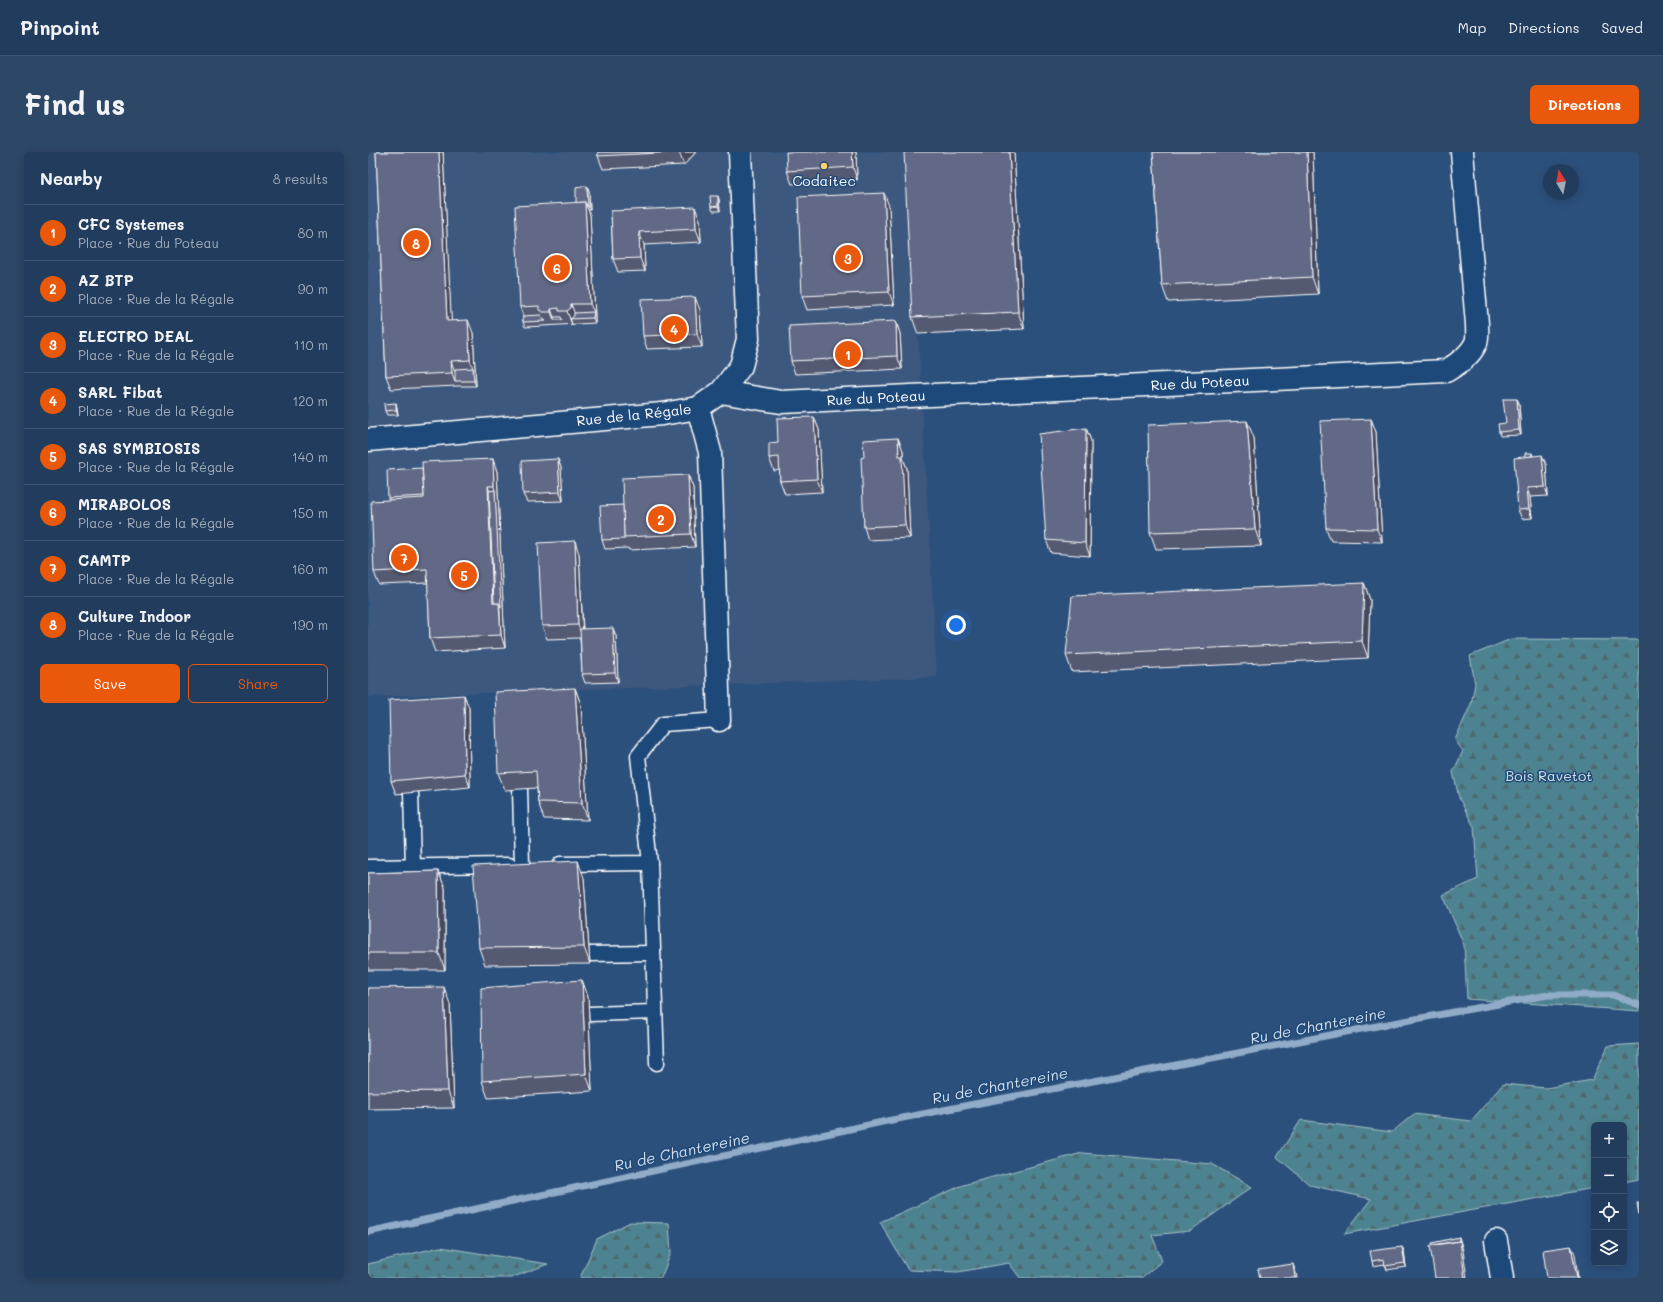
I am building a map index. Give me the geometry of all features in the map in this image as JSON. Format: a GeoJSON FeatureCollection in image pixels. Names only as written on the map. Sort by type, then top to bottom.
{"type":"FeatureCollection","features":[{"type":"Feature","properties":{"kind":"street","name":"Rue de la Régale"},"geometry":{"type":"LineString","coordinates":[[368,440],[662,414],[698,408],[721,392],[741,366],[748,339],[740,152]]}},
{"type":"Feature","properties":{"kind":"street","name":"Rue du Poteau"},"geometry":{"type":"LineString","coordinates":[[721,392],[781,402],[1446,371],[1458,364],[1468,355],[1476,342],[1477,324],[1462,152]]}},
{"type":"Feature","properties":{"kind":"street"},"geometry":{"type":"LineString","coordinates":[[698,408],[710,452],[719,720]]}},
{"type":"Feature","properties":{"kind":"street"},"geometry":{"type":"LineString","coordinates":[[1496,1241],[1502,1278]]}},
{"type":"Feature","properties":{"kind":"lane"},"geometry":{"type":"LineString","coordinates":[[657,1063],[650,863],[638,756],[662,724],[719,720]]}},
{"type":"Feature","properties":{"kind":"lane"},"geometry":{"type":"LineString","coordinates":[[520,789],[522,865]]}},
{"type":"Feature","properties":{"kind":"lane"},"geometry":{"type":"LineString","coordinates":[[411,792],[413,866]]}},
{"type":"Feature","properties":{"kind":"lane"},"geometry":{"type":"LineString","coordinates":[[368,867],[650,863]]}},
{"type":"Feature","properties":{"kind":"lane"},"geometry":{"type":"LineString","coordinates":[[589,954],[653,953]]}},
{"type":"Feature","properties":{"kind":"lane"},"geometry":{"type":"LineString","coordinates":[[589,1014],[655,1012]]}},
{"type":"Feature","properties":{"kind":"shaded area"},"geometry":{"type":"Polygon","coordinates":[[[368,152],[908,152],[937,677],[368,697],[368,152]]]}},
{"type":"Feature","properties":{"kind":"green space","name":"Bois Ravetot"},"geometry":{"type":"Polygon","coordinates":[[[1511,639],[1639,640],[1639,1011],[1467,999],[1464,945],[1443,895],[1478,879],[1474,827],[1459,798],[1453,772],[1463,751],[1455,740],[1471,704],[1475,684],[1470,656],[1511,639]]]}},
{"type":"Feature","properties":{"kind":"green space"},"geometry":{"type":"Polygon","coordinates":[[[1639,1044],[1639,1179],[1627,1181],[1627,1122],[1591,1122],[1591,1189],[1344,1234],[1371,1199],[1310,1185],[1277,1157],[1301,1120],[1392,1132],[1414,1114],[1471,1121],[1503,1084],[1546,1088],[1592,1080],[1608,1046],[1639,1044]]]}},
{"type":"Feature","properties":{"kind":"green space"},"geometry":{"type":"Polygon","coordinates":[[[1082,1153],[1212,1164],[1252,1187],[1190,1231],[1152,1235],[1162,1261],[1141,1278],[1020,1278],[1009,1263],[958,1272],[908,1270],[880,1222],[963,1185],[1082,1153]]]}},
{"type":"Feature","properties":{"kind":"green space"},"geometry":{"type":"Polygon","coordinates":[[[630,1222],[669,1223],[671,1253],[661,1278],[580,1278],[597,1239],[630,1222]]]}},
{"type":"Feature","properties":{"kind":"green space"},"geometry":{"type":"Polygon","coordinates":[[[440,1247],[548,1264],[511,1278],[368,1278],[368,1264],[440,1247]]]}},
{"type":"Feature","properties":{"kind":"building"},"geometry":{"type":"Polygon","coordinates":[[[376,152],[439,152],[447,321],[468,320],[470,360],[451,361],[452,373],[386,376],[376,152]]]}},
{"type":"Feature","properties":{"kind":"building"},"geometry":{"type":"Polygon","coordinates":[[[598,152],[679,152],[598,156],[598,152]]]}},
{"type":"Feature","properties":{"kind":"building"},"geometry":{"type":"Polygon","coordinates":[[[786,152],[852,152],[853,167],[787,171],[786,152]]]}},
{"type":"Feature","properties":{"kind":"building"},"geometry":{"type":"Polygon","coordinates":[[[904,152],[1009,152],[1018,312],[912,317],[904,152]]]}},
{"type":"Feature","properties":{"kind":"building"},"geometry":{"type":"Polygon","coordinates":[[[1153,152],[1307,152],[1312,277],[1162,285],[1153,152]]]}},
{"type":"Feature","properties":{"kind":"building"},"geometry":{"type":"Polygon","coordinates":[[[587,186],[588,206],[585,202],[576,203],[576,188],[587,186]]]}},
{"type":"Feature","properties":{"kind":"building"},"geometry":{"type":"Polygon","coordinates":[[[884,193],[889,292],[802,296],[798,197],[884,193]]]}},
{"type":"Feature","properties":{"kind":"building"},"geometry":{"type":"Polygon","coordinates":[[[710,196],[718,196],[718,206],[711,207],[710,196]]]}},
{"type":"Feature","properties":{"kind":"building"},"geometry":{"type":"Polygon","coordinates":[[[585,202],[590,304],[571,304],[571,308],[567,311],[559,311],[559,308],[551,309],[551,312],[543,312],[539,310],[539,306],[520,307],[515,206],[585,202]]]}},
{"type":"Feature","properties":{"kind":"building"},"geometry":{"type":"Polygon","coordinates":[[[695,207],[696,229],[639,232],[640,258],[613,259],[611,211],[695,207]]]}},
{"type":"Feature","properties":{"kind":"building"},"geometry":{"type":"Polygon","coordinates":[[[695,297],[697,334],[643,336],[641,299],[695,297]]]}},
{"type":"Feature","properties":{"kind":"building"},"geometry":{"type":"Polygon","coordinates":[[[594,312],[593,318],[570,319],[574,316],[574,313],[594,312]]]}},
{"type":"Feature","properties":{"kind":"building"},"geometry":{"type":"Polygon","coordinates":[[[541,315],[546,321],[523,322],[523,316],[541,315]]]}},
{"type":"Feature","properties":{"kind":"building"},"geometry":{"type":"Polygon","coordinates":[[[554,317],[561,317],[562,320],[554,320],[554,317]]]}},
{"type":"Feature","properties":{"kind":"building"},"geometry":{"type":"Polygon","coordinates":[[[896,321],[897,356],[791,361],[789,326],[896,321]]]}},
{"type":"Feature","properties":{"kind":"building"},"geometry":{"type":"Polygon","coordinates":[[[473,368],[474,381],[455,381],[455,369],[473,368]]]}},
{"type":"Feature","properties":{"kind":"building"},"geometry":{"type":"Polygon","coordinates":[[[1503,399],[1517,399],[1519,430],[1499,432],[1498,424],[1506,423],[1503,399]]]}},
{"type":"Feature","properties":{"kind":"building"},"geometry":{"type":"Polygon","coordinates":[[[396,403],[396,410],[385,411],[384,404],[396,403]]]}},
{"type":"Feature","properties":{"kind":"building"},"geometry":{"type":"Polygon","coordinates":[[[814,417],[817,479],[780,481],[779,457],[769,458],[769,443],[778,442],[777,418],[814,417]]]}},
{"type":"Feature","properties":{"kind":"building"},"geometry":{"type":"Polygon","coordinates":[[[1371,419],[1377,529],[1326,528],[1320,421],[1371,419]]]}},
{"type":"Feature","properties":{"kind":"building"},"geometry":{"type":"Polygon","coordinates":[[[1247,421],[1255,529],[1150,532],[1148,425],[1247,421]]]}},
{"type":"Feature","properties":{"kind":"building"},"geometry":{"type":"Polygon","coordinates":[[[1086,428],[1085,543],[1046,540],[1039,434],[1086,428]]]}},
{"type":"Feature","properties":{"kind":"building"},"geometry":{"type":"Polygon","coordinates":[[[898,438],[899,456],[902,456],[905,525],[864,527],[861,458],[864,457],[863,440],[898,438]]]}},
{"type":"Feature","properties":{"kind":"building"},"geometry":{"type":"Polygon","coordinates":[[[1525,453],[1532,453],[1532,456],[1525,457],[1525,453]]]}},
{"type":"Feature","properties":{"kind":"building"},"geometry":{"type":"Polygon","coordinates":[[[1542,455],[1545,487],[1527,488],[1529,509],[1518,510],[1514,458],[1542,455]]]}},
{"type":"Feature","properties":{"kind":"building"},"geometry":{"type":"Polygon","coordinates":[[[493,459],[494,486],[488,486],[493,603],[499,603],[501,635],[430,638],[427,569],[374,572],[371,501],[424,498],[422,462],[493,459]]]}},
{"type":"Feature","properties":{"kind":"building"},"geometry":{"type":"Polygon","coordinates":[[[558,459],[560,492],[523,494],[522,461],[558,459]]]}},
{"type":"Feature","properties":{"kind":"building"},"geometry":{"type":"Polygon","coordinates":[[[422,468],[424,496],[388,498],[387,470],[422,468]]]}},
{"type":"Feature","properties":{"kind":"building"},"geometry":{"type":"Polygon","coordinates":[[[688,475],[691,534],[624,537],[622,478],[688,475]]]}},
{"type":"Feature","properties":{"kind":"building"},"geometry":{"type":"Polygon","coordinates":[[[495,490],[501,607],[499,603],[494,603],[489,491],[495,490]]]}},
{"type":"Feature","properties":{"kind":"building"},"geometry":{"type":"Polygon","coordinates":[[[623,505],[625,539],[602,540],[600,506],[623,505]]]}},
{"type":"Feature","properties":{"kind":"building"},"geometry":{"type":"Polygon","coordinates":[[[575,541],[578,625],[542,626],[538,543],[575,541]]]}},
{"type":"Feature","properties":{"kind":"building"},"geometry":{"type":"Polygon","coordinates":[[[1364,583],[1362,641],[1066,655],[1072,596],[1364,583]]]}},
{"type":"Feature","properties":{"kind":"building"},"geometry":{"type":"Polygon","coordinates":[[[613,628],[615,673],[582,674],[580,629],[613,628]]]}},
{"type":"Feature","properties":{"kind":"building"},"geometry":{"type":"Polygon","coordinates":[[[575,688],[582,803],[538,802],[536,771],[498,773],[495,692],[575,688]]]}},
{"type":"Feature","properties":{"kind":"building"},"geometry":{"type":"Polygon","coordinates":[[[464,695],[465,774],[391,781],[389,700],[464,695]]]}},
{"type":"Feature","properties":{"kind":"building"},"geometry":{"type":"Polygon","coordinates":[[[578,861],[584,947],[479,948],[473,866],[578,861]]]}},
{"type":"Feature","properties":{"kind":"building"},"geometry":{"type":"Polygon","coordinates":[[[438,871],[439,953],[368,953],[368,873],[438,871]]]}},
{"type":"Feature","properties":{"kind":"building"},"geometry":{"type":"Polygon","coordinates":[[[582,980],[586,1074],[482,1081],[481,988],[582,980]]]}},
{"type":"Feature","properties":{"kind":"building"},"geometry":{"type":"Polygon","coordinates":[[[444,987],[448,1091],[368,1092],[368,988],[444,987]]]}},
{"type":"Feature","properties":{"kind":"building"},"geometry":{"type":"Polygon","coordinates":[[[1637,1203],[1639,1203],[1639,1215],[1637,1203]]]}},
{"type":"Feature","properties":{"kind":"building"},"geometry":{"type":"Polygon","coordinates":[[[1459,1237],[1459,1241],[1432,1245],[1432,1243],[1459,1237]]]}},
{"type":"Feature","properties":{"kind":"building"},"geometry":{"type":"Polygon","coordinates":[[[1460,1241],[1465,1278],[1435,1278],[1430,1246],[1460,1241]]]}},
{"type":"Feature","properties":{"kind":"building"},"geometry":{"type":"Polygon","coordinates":[[[1571,1246],[1577,1278],[1547,1278],[1543,1250],[1571,1246]]]}},
{"type":"Feature","properties":{"kind":"building"},"geometry":{"type":"Polygon","coordinates":[[[1402,1247],[1405,1263],[1385,1266],[1384,1259],[1372,1261],[1370,1251],[1402,1247]]]}},
{"type":"Feature","properties":{"kind":"building"},"geometry":{"type":"Polygon","coordinates":[[[1293,1264],[1295,1278],[1260,1278],[1258,1269],[1293,1264]]]}},
{"type":"Feature","properties":{"kind":"waterway","name":"Ru de Chantereine"},"geometry":{"type":"LineString","coordinates":[[368,1232],[887,1121],[1377,1026],[1548,995],[1613,995],[1639,1005]]}},
{"type":"Feature","properties":{"kind":"place","name":"Codaitec"},"geometry":{"type":"Point","coordinates":[824,166]}},
{"type":"Feature","properties":{"kind":"place","name":"Culture Indoor"},"geometry":{"type":"Point","coordinates":[416,243]}},
{"type":"Feature","properties":{"kind":"place","name":"ELECTRO DEAL"},"geometry":{"type":"Point","coordinates":[848,258]}},
{"type":"Feature","properties":{"kind":"place","name":"MIRABOLOS"},"geometry":{"type":"Point","coordinates":[557,268]}},
{"type":"Feature","properties":{"kind":"place","name":"SARL Fibat"},"geometry":{"type":"Point","coordinates":[674,329]}},
{"type":"Feature","properties":{"kind":"place","name":"CFC Systemes"},"geometry":{"type":"Point","coordinates":[848,354]}},
{"type":"Feature","properties":{"kind":"place","name":"AZ BTP"},"geometry":{"type":"Point","coordinates":[661,519]}},
{"type":"Feature","properties":{"kind":"place","name":"CAMTP"},"geometry":{"type":"Point","coordinates":[404,558]}},
{"type":"Feature","properties":{"kind":"place","name":"SAS SYMBIOSIS"},"geometry":{"type":"Point","coordinates":[464,575]}}]}
